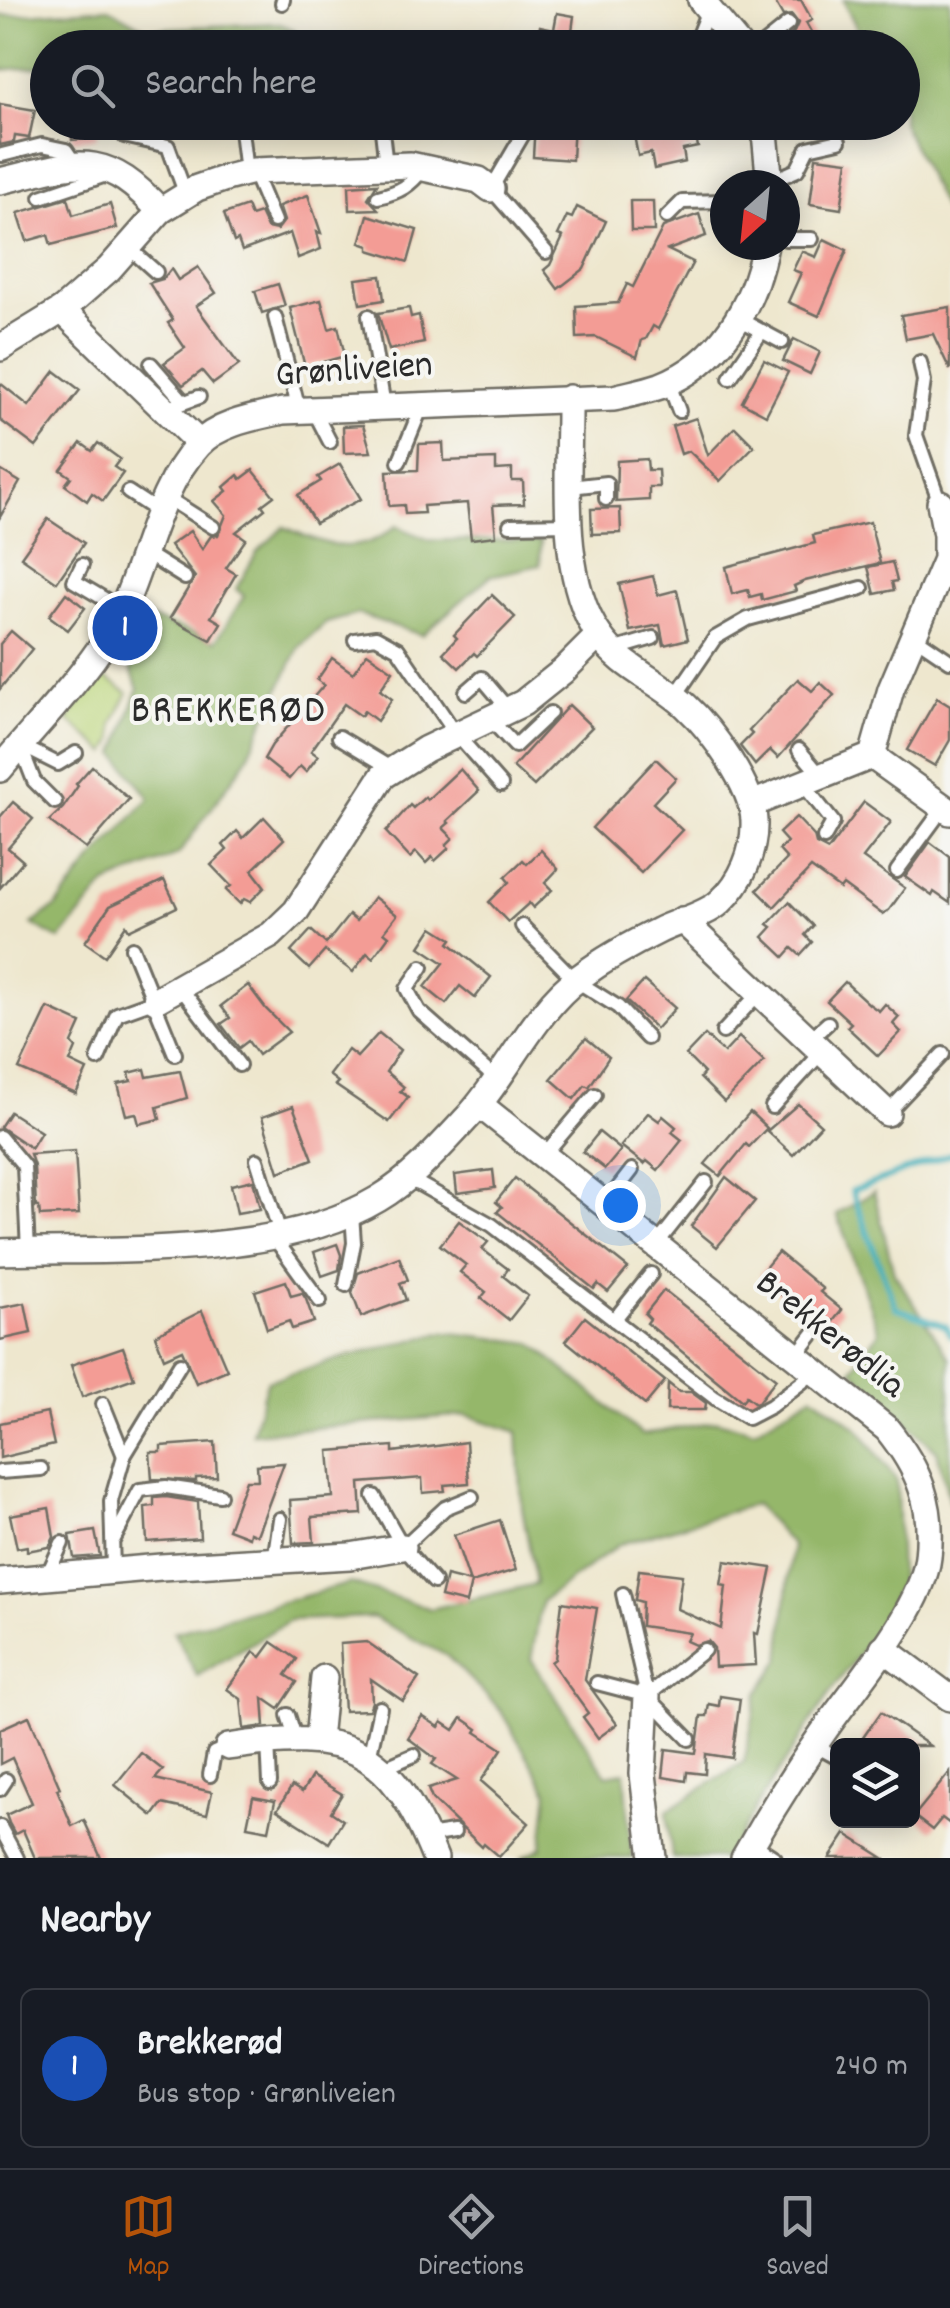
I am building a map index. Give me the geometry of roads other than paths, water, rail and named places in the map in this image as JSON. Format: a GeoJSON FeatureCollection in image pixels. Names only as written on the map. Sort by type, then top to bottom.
{"type":"FeatureCollection","features":[{"type":"Feature","properties":{"kind":"street"},"geometry":{"type":"LineString","coordinates":[[705,4],[726,30]]}},
{"type":"Feature","properties":{"kind":"street"},"geometry":{"type":"LineString","coordinates":[[766,140],[769,170]]}},
{"type":"Feature","properties":{"kind":"street"},"geometry":{"type":"LineString","coordinates":[[1,168],[74,162],[113,173],[137,186],[160,211]]}},
{"type":"Feature","properties":{"kind":"street"},"geometry":{"type":"LineString","coordinates":[[0,348],[62,310],[109,269],[160,211],[186,196],[249,171],[424,168],[480,180],[492,188]]}},
{"type":"Feature","properties":{"kind":"street","name":"Grønliveien"},"geometry":{"type":"LineString","coordinates":[[199,444],[247,419],[306,410],[614,398],[668,382],[705,360],[739,319],[762,260]]}},
{"type":"Feature","properties":{"kind":"street"},"geometry":{"type":"LineString","coordinates":[[0,769],[106,641],[124,610],[163,505],[199,444],[175,405],[62,310]]}},
{"type":"Feature","properties":{"kind":"street"},"geometry":{"type":"LineString","coordinates":[[0,1252],[232,1242],[317,1226],[352,1213],[406,1180],[480,1105],[513,1054],[575,980],[606,959],[718,904],[744,870],[752,850],[752,804],[723,749],[685,705],[637,674],[606,642],[582,600],[571,552],[568,398]]}},
{"type":"Feature","properties":{"kind":"street"},"geometry":{"type":"LineString","coordinates":[[872,756],[891,689],[948,560],[945,501]]}},
{"type":"Feature","properties":{"kind":"street"},"geometry":{"type":"LineString","coordinates":[[156,1000],[178,984],[271,935],[296,911],[384,776],[456,734],[523,703],[606,642]]}},
{"type":"Feature","properties":{"kind":"street"},"geometry":{"type":"LineString","coordinates":[[752,804],[872,756]]}},
{"type":"Feature","properties":{"kind":"street"},"geometry":{"type":"LineString","coordinates":[[872,756],[947,809]]}},
{"type":"Feature","properties":{"kind":"street"},"geometry":{"type":"LineString","coordinates":[[682,920],[759,993],[820,1038],[887,1114]]}},
{"type":"Feature","properties":{"kind":"street","name":"Brekkerødlia"},"geometry":{"type":"LineString","coordinates":[[480,1105],[887,1429],[913,1462],[926,1500],[928,1560],[920,1588],[883,1648],[814,1744],[748,1851]]}},
{"type":"Feature","properties":{"kind":"street"},"geometry":{"type":"LineString","coordinates":[[0,1581],[350,1556],[403,1547]]}},
{"type":"Feature","properties":{"kind":"street"},"geometry":{"type":"LineString","coordinates":[[883,1648],[950,1698]]}},
{"type":"Feature","properties":{"kind":"street"},"geometry":{"type":"LineString","coordinates":[[301,1732],[324,1678]]}},
{"type":"Feature","properties":{"kind":"street"},"geometry":{"type":"LineString","coordinates":[[647,1696],[643,1774],[653,1858]]}},
{"type":"Feature","properties":{"kind":"street"},"geometry":{"type":"LineString","coordinates":[[228,1747],[268,1742],[301,1732],[342,1746],[376,1763],[396,1782],[431,1847]]}},
{"type":"Feature","properties":{"kind":"lane"},"geometry":{"type":"LineString","coordinates":[[698,30],[705,4]]}},
{"type":"Feature","properties":{"kind":"lane"},"geometry":{"type":"LineString","coordinates":[[780,30],[788,24]]}},
{"type":"Feature","properties":{"kind":"lane"},"geometry":{"type":"LineString","coordinates":[[142,140],[168,146],[186,196]]}},
{"type":"Feature","properties":{"kind":"lane"},"geometry":{"type":"LineString","coordinates":[[243,140],[249,171],[274,221]]}},
{"type":"Feature","properties":{"kind":"lane"},"geometry":{"type":"LineString","coordinates":[[383,140],[386,166]]}},
{"type":"Feature","properties":{"kind":"lane"},"geometry":{"type":"LineString","coordinates":[[520,140],[492,188],[546,252]]}},
{"type":"Feature","properties":{"kind":"lane"},"geometry":{"type":"LineString","coordinates":[[797,170],[808,148],[839,142]]}},
{"type":"Feature","properties":{"kind":"lane"},"geometry":{"type":"LineString","coordinates":[[378,197],[400,192],[424,168]]}},
{"type":"Feature","properties":{"kind":"lane"},"geometry":{"type":"LineString","coordinates":[[41,197],[113,173]]}},
{"type":"Feature","properties":{"kind":"lane"},"geometry":{"type":"LineString","coordinates":[[668,217],[682,202],[710,201]]}},
{"type":"Feature","properties":{"kind":"lane"},"geometry":{"type":"LineString","coordinates":[[800,238],[812,238]]}},
{"type":"Feature","properties":{"kind":"lane"},"geometry":{"type":"LineString","coordinates":[[128,247],[156,272]]}},
{"type":"Feature","properties":{"kind":"lane"},"geometry":{"type":"LineString","coordinates":[[275,316],[306,410],[330,442]]}},
{"type":"Feature","properties":{"kind":"lane"},"geometry":{"type":"LineString","coordinates":[[368,316],[384,406]]}},
{"type":"Feature","properties":{"kind":"lane"},"geometry":{"type":"LineString","coordinates":[[739,319],[782,342]]}},
{"type":"Feature","properties":{"kind":"lane"},"geometry":{"type":"LineString","coordinates":[[730,378],[762,332]]}},
{"type":"Feature","properties":{"kind":"lane"},"geometry":{"type":"LineString","coordinates":[[920,362],[924,381],[916,435],[945,501]]}},
{"type":"Feature","properties":{"kind":"lane"},"geometry":{"type":"LineString","coordinates":[[151,364],[175,405],[199,397]]}},
{"type":"Feature","properties":{"kind":"lane"},"geometry":{"type":"LineString","coordinates":[[668,382],[679,410]]}},
{"type":"Feature","properties":{"kind":"lane"},"geometry":{"type":"LineString","coordinates":[[399,462],[422,404]]}},
{"type":"Feature","properties":{"kind":"lane"},"geometry":{"type":"LineString","coordinates":[[570,487],[606,482],[606,500]]}},
{"type":"Feature","properties":{"kind":"lane"},"geometry":{"type":"LineString","coordinates":[[128,492],[213,527]]}},
{"type":"Feature","properties":{"kind":"lane"},"geometry":{"type":"LineString","coordinates":[[510,525],[571,524]]}},
{"type":"Feature","properties":{"kind":"lane"},"geometry":{"type":"LineString","coordinates":[[145,553],[184,578]]}},
{"type":"Feature","properties":{"kind":"lane"},"geometry":{"type":"LineString","coordinates":[[82,565],[74,581],[124,610]]}},
{"type":"Feature","properties":{"kind":"lane"},"geometry":{"type":"LineString","coordinates":[[674,698],[715,638],[748,619],[862,588]]}},
{"type":"Feature","properties":{"kind":"lane"},"geometry":{"type":"LineString","coordinates":[[355,640],[376,636],[398,649],[456,734],[501,785]]}},
{"type":"Feature","properties":{"kind":"lane"},"geometry":{"type":"LineString","coordinates":[[914,636],[950,661]]}},
{"type":"Feature","properties":{"kind":"lane"},"geometry":{"type":"LineString","coordinates":[[606,642],[653,638]]}},
{"type":"Feature","properties":{"kind":"lane"},"geometry":{"type":"LineString","coordinates":[[466,692],[482,678],[515,746],[550,713]]}},
{"type":"Feature","properties":{"kind":"lane"},"geometry":{"type":"LineString","coordinates":[[339,737],[392,770]]}},
{"type":"Feature","properties":{"kind":"lane"},"geometry":{"type":"LineString","coordinates":[[20,745],[58,764],[76,753]]}},
{"type":"Feature","properties":{"kind":"lane"},"geometry":{"type":"LineString","coordinates":[[20,745],[34,781],[54,802]]}},
{"type":"Feature","properties":{"kind":"lane"},"geometry":{"type":"LineString","coordinates":[[800,750],[834,822],[824,838]]}},
{"type":"Feature","properties":{"kind":"lane"},"geometry":{"type":"LineString","coordinates":[[898,871],[947,809]]}},
{"type":"Feature","properties":{"kind":"lane"},"geometry":{"type":"LineString","coordinates":[[522,926],[575,980],[618,1007],[648,1038]]}},
{"type":"Feature","properties":{"kind":"lane"},"geometry":{"type":"LineString","coordinates":[[132,948],[175,1054]]}},
{"type":"Feature","properties":{"kind":"lane"},"geometry":{"type":"LineString","coordinates":[[422,967],[407,989],[419,1011],[496,1080]]}},
{"type":"Feature","properties":{"kind":"lane"},"geometry":{"type":"LineString","coordinates":[[178,984],[239,1064]]}},
{"type":"Feature","properties":{"kind":"lane"},"geometry":{"type":"LineString","coordinates":[[723,1032],[759,993]]}},
{"type":"Feature","properties":{"kind":"lane"},"geometry":{"type":"LineString","coordinates":[[98,1059],[116,1014],[156,1000]]}},
{"type":"Feature","properties":{"kind":"lane"},"geometry":{"type":"LineString","coordinates":[[772,1107],[820,1038]]}},
{"type":"Feature","properties":{"kind":"lane"},"geometry":{"type":"LineString","coordinates":[[887,1114],[943,1054]]}},
{"type":"Feature","properties":{"kind":"lane"},"geometry":{"type":"LineString","coordinates":[[544,1155],[595,1096]]}},
{"type":"Feature","properties":{"kind":"lane"},"geometry":{"type":"LineString","coordinates":[[0,1137],[24,1166],[28,1251]]}},
{"type":"Feature","properties":{"kind":"lane"},"geometry":{"type":"LineString","coordinates":[[257,1160],[276,1234],[320,1301]]}},
{"type":"Feature","properties":{"kind":"lane"},"geometry":{"type":"LineString","coordinates":[[605,1206],[632,1170]]}},
{"type":"Feature","properties":{"kind":"lane"},"geometry":{"type":"LineString","coordinates":[[406,1180],[492,1225],[716,1398],[748,1418],[772,1406],[806,1364],[820,1325]]}},
{"type":"Feature","properties":{"kind":"lane"},"geometry":{"type":"LineString","coordinates":[[656,1245],[706,1182]]}},
{"type":"Feature","properties":{"kind":"lane"},"geometry":{"type":"LineString","coordinates":[[346,1285],[354,1243],[352,1213]]}},
{"type":"Feature","properties":{"kind":"lane"},"geometry":{"type":"LineString","coordinates":[[614,1320],[651,1274]]}},
{"type":"Feature","properties":{"kind":"lane"},"geometry":{"type":"LineString","coordinates":[[113,1570],[111,1501],[124,1456],[180,1364]]}},
{"type":"Feature","properties":{"kind":"lane"},"geometry":{"type":"LineString","coordinates":[[103,1404],[124,1456]]}},
{"type":"Feature","properties":{"kind":"lane"},"geometry":{"type":"LineString","coordinates":[[0,1472],[41,1469]]}},
{"type":"Feature","properties":{"kind":"lane"},"geometry":{"type":"LineString","coordinates":[[112,1541],[140,1490],[166,1486],[220,1495]]}},
{"type":"Feature","properties":{"kind":"lane"},"geometry":{"type":"LineString","coordinates":[[374,1496],[403,1547],[434,1582]]}},
{"type":"Feature","properties":{"kind":"lane"},"geometry":{"type":"LineString","coordinates":[[403,1547],[446,1508],[472,1496]]}},
{"type":"Feature","properties":{"kind":"lane"},"geometry":{"type":"LineString","coordinates":[[274,1560],[280,1519]]}},
{"type":"Feature","properties":{"kind":"lane"},"geometry":{"type":"LineString","coordinates":[[46,1576],[62,1543]]}},
{"type":"Feature","properties":{"kind":"lane"},"geometry":{"type":"LineString","coordinates":[[623,1594],[647,1696]]}},
{"type":"Feature","properties":{"kind":"lane"},"geometry":{"type":"LineString","coordinates":[[647,1696],[704,1650]]}},
{"type":"Feature","properties":{"kind":"lane"},"geometry":{"type":"LineString","coordinates":[[597,1683],[647,1696],[690,1739]]}},
{"type":"Feature","properties":{"kind":"lane"},"geometry":{"type":"LineString","coordinates":[[380,1708],[376,1763],[414,1755]]}},
{"type":"Feature","properties":{"kind":"lane"},"geometry":{"type":"LineString","coordinates":[[268,1742],[270,1782]]}},
{"type":"Feature","properties":{"kind":"lane"},"geometry":{"type":"LineString","coordinates":[[814,1744],[830,1753]]}},
{"type":"Feature","properties":{"kind":"lane"},"geometry":{"type":"LineString","coordinates":[[210,1775],[214,1753],[228,1747]]}},
{"type":"Feature","properties":{"kind":"lane"},"geometry":{"type":"LineString","coordinates":[[0,1826],[17,1858]]}},
{"type":"Feature","properties":{"kind":"lane"},"geometry":{"type":"LineString","coordinates":[[431,1847],[454,1832]]}},
{"type":"Feature","properties":{"kind":"lane"},"geometry":{"type":"LineString","coordinates":[[748,1851],[775,1858]]}},
{"type":"Feature","properties":{"kind":"waterway"},"geometry":{"type":"LineString","coordinates":[[950,1154],[852,1191],[896,1308],[946,1326],[950,1335]]}},
{"type":"Feature","properties":{"kind":"place","name":"Brekkerød"},"geometry":{"type":"Point","coordinates":[125,628]}},
{"type":"Feature","properties":{"kind":"district","name":"BREKKERØD"},"geometry":{"type":"Point","coordinates":[229,713]}}]}
